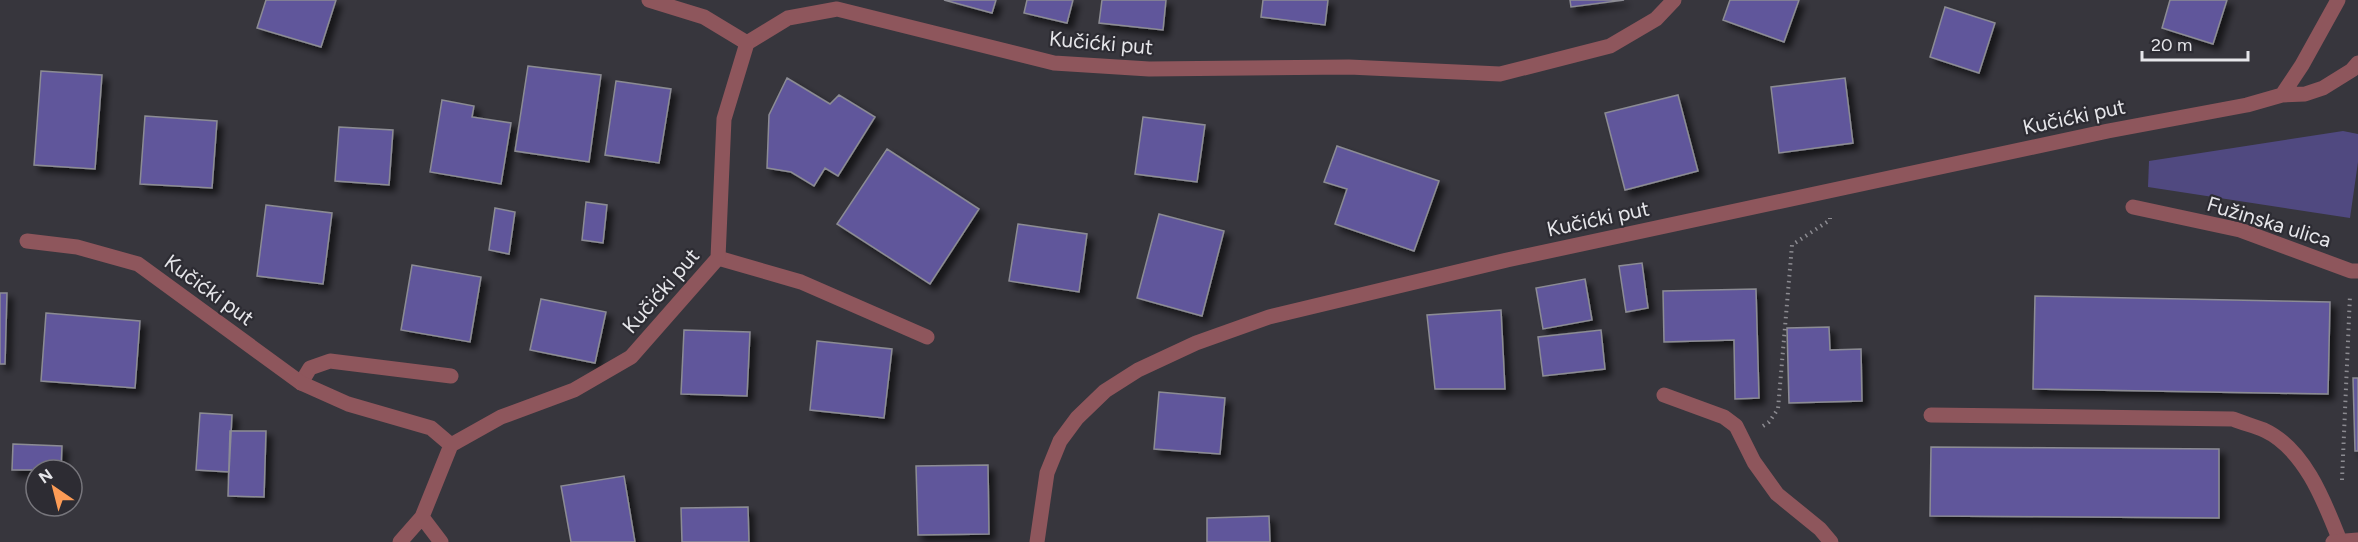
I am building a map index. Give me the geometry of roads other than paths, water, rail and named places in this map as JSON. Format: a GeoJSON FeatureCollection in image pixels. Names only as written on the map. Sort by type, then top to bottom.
{"type":"FeatureCollection","features":[{"type":"Feature","properties":{"kind":"street"},"geometry":{"type":"LineString","coordinates":[[649,0],[704,17],[747,43]]}},
{"type":"Feature","properties":{"kind":"street","name":"Kučićki put"},"geometry":{"type":"LineString","coordinates":[[27,241],[77,247],[138,264],[301,383],[348,404],[431,428],[451,445],[501,417],[574,390],[631,357],[718,258],[724,119],[747,43],[788,18],[837,9],[1054,63],[1149,69],[1349,67],[1500,74],[1610,46],[1656,19],[1674,0]]}},
{"type":"Feature","properties":{"kind":"street"},"geometry":{"type":"LineString","coordinates":[[2282,95],[2302,65],[2338,0]]}},
{"type":"Feature","properties":{"kind":"street","name":"Kučićki put"},"geometry":{"type":"LineString","coordinates":[[1037,542],[1047,473],[1060,441],[1077,418],[1105,391],[1138,369],[1196,343],[1259,320],[1508,260],[2108,131],[2247,105],[2282,95],[2305,94],[2324,88],[2352,70],[2358,63]]}},
{"type":"Feature","properties":{"kind":"street","name":"Fužinska ulica"},"geometry":{"type":"LineString","coordinates":[[2133,207],[2240,230],[2354,271]]}},
{"type":"Feature","properties":{"kind":"street"},"geometry":{"type":"LineString","coordinates":[[718,258],[801,282],[927,337]]}},
{"type":"Feature","properties":{"kind":"street"},"geometry":{"type":"LineString","coordinates":[[301,383],[310,368],[330,361],[451,376]]}},
{"type":"Feature","properties":{"kind":"street"},"geometry":{"type":"LineString","coordinates":[[1665,395],[1724,417],[1736,426],[1754,462],[1777,494],[1820,529],[1831,542]]}},
{"type":"Feature","properties":{"kind":"street"},"geometry":{"type":"LineString","coordinates":[[1931,415],[2233,420],[2266,431],[2292,451],[2308,474],[2327,509],[2340,541]]}},
{"type":"Feature","properties":{"kind":"street"},"geometry":{"type":"LineString","coordinates":[[400,542],[422,517],[451,445]]}},
{"type":"Feature","properties":{"kind":"street"},"geometry":{"type":"LineString","coordinates":[[422,517],[441,542]]}},
{"type":"Feature","properties":{"kind":"street"},"geometry":{"type":"LineString","coordinates":[[2333,542],[2358,540]]}}]}
